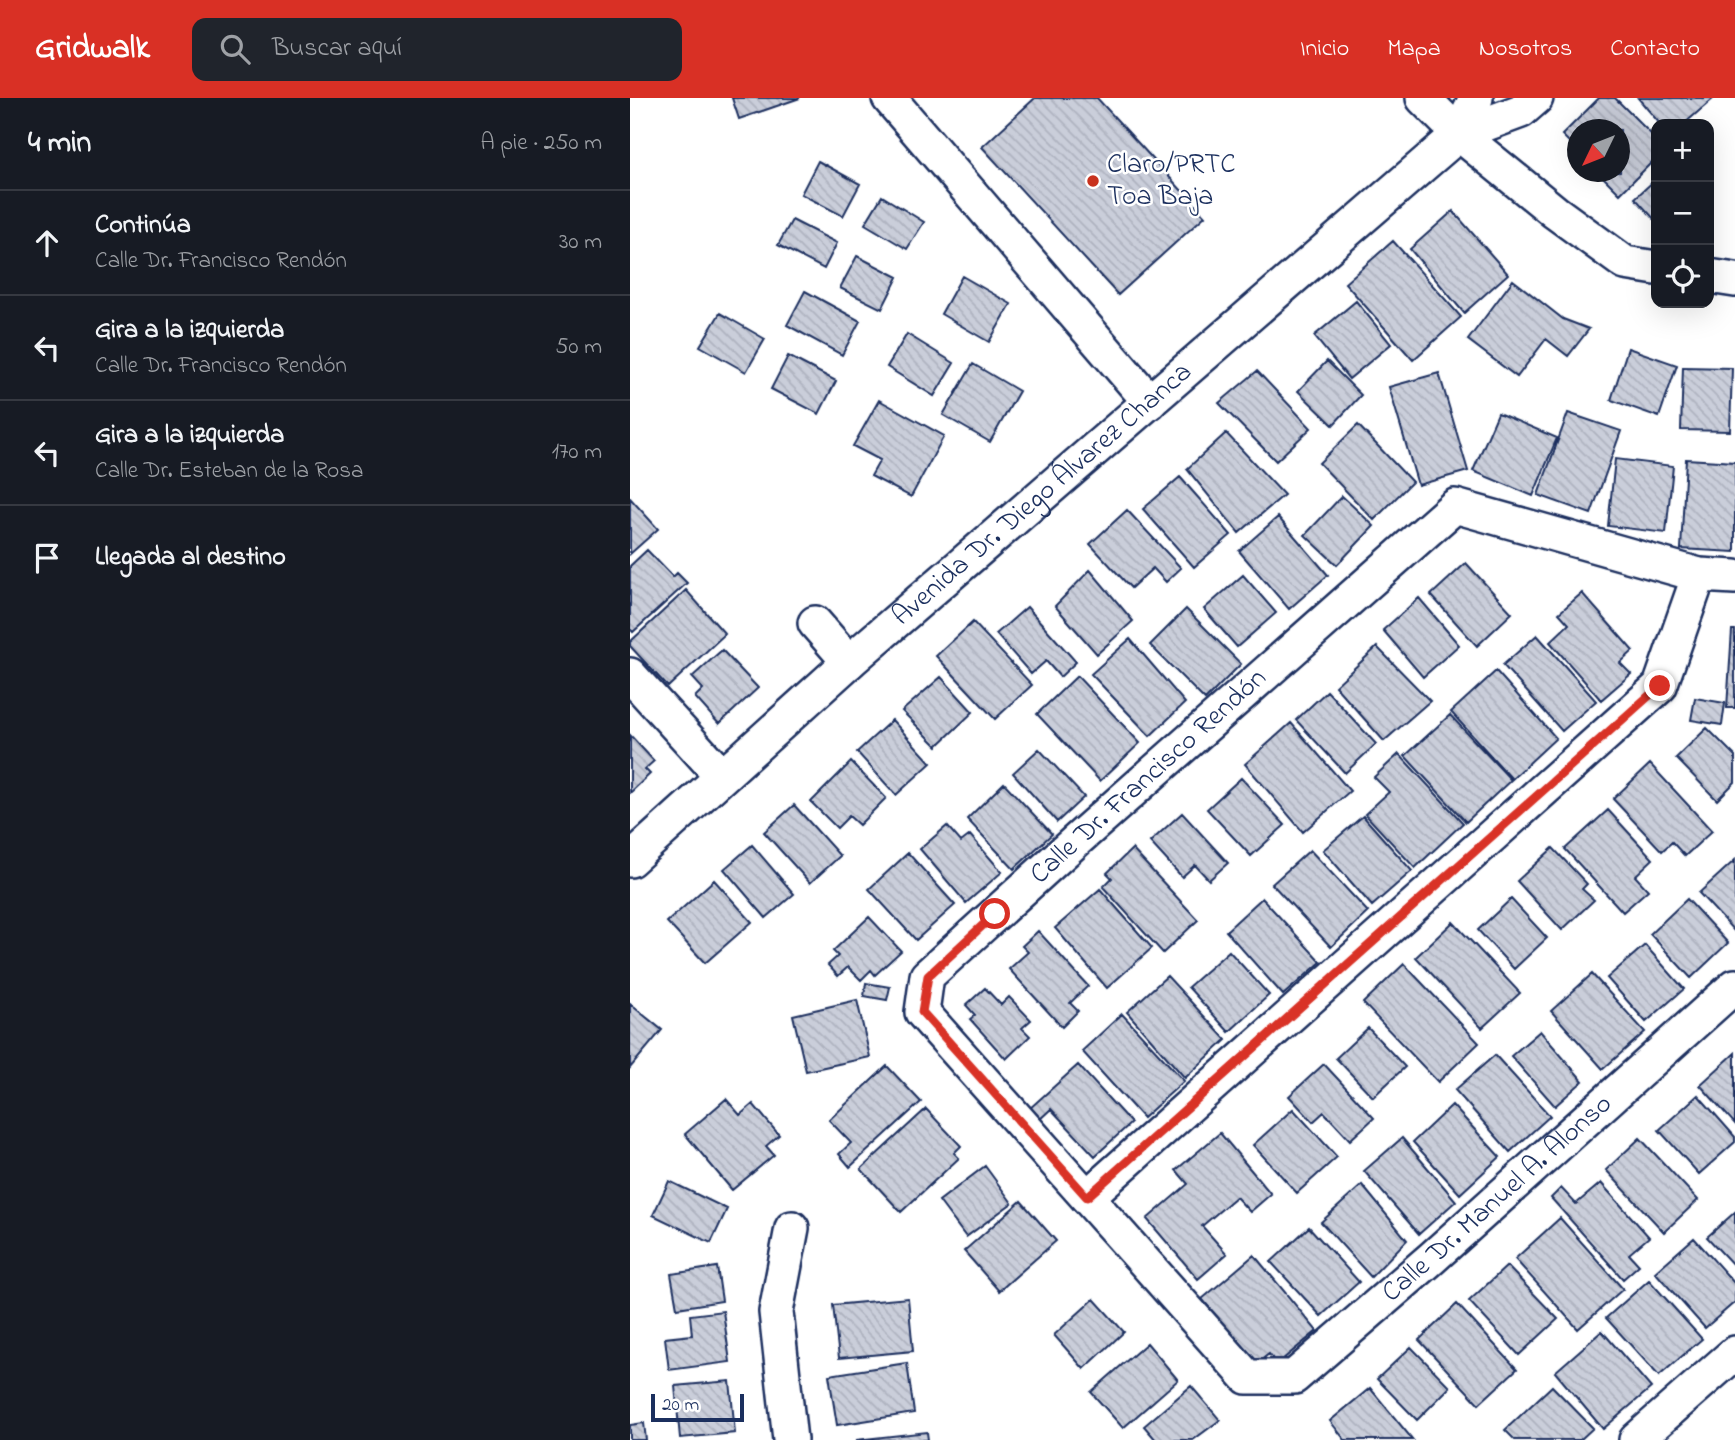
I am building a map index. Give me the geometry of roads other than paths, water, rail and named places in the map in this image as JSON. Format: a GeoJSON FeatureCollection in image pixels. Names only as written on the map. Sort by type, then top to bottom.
{"type":"FeatureCollection","features":[{"type":"Feature","properties":{"kind":"street"},"geometry":{"type":"LineString","coordinates":[[889,98],[1150,402]]}},
{"type":"Feature","properties":{"kind":"street"},"geometry":{"type":"LineString","coordinates":[[1423,98],[1459,134],[1555,212],[1625,263],[1651,267]]}},
{"type":"Feature","properties":{"kind":"street","name":"Avenida Dr. Diego Álvarez Chanca"},"geometry":{"type":"LineString","coordinates":[[1459,134],[1476,98]]}},
{"type":"Feature","properties":{"kind":"street","name":"Avenida Dr. Diego Álvarez Chanca"},"geometry":{"type":"LineString","coordinates":[[630,860],[849,662],[1459,134],[1521,111],[1536,98]]}},
{"type":"Feature","properties":{"kind":"street"},"geometry":{"type":"LineString","coordinates":[[1714,277],[1735,280]]}},
{"type":"Feature","properties":{"kind":"street","name":"Calle Dr. Francisco Rendón"},"geometry":{"type":"LineString","coordinates":[[1247,1377],[922,1012],[928,976],[1078,839],[1455,506],[1699,575],[1735,577]]}},
{"type":"Feature","properties":{"kind":"street"},"geometry":{"type":"LineString","coordinates":[[1087,1197],[1660,686],[1699,575]]}},
{"type":"Feature","properties":{"kind":"street"},"geometry":{"type":"LineString","coordinates":[[815,623],[849,662]]}},
{"type":"Feature","properties":{"kind":"street"},"geometry":{"type":"LineString","coordinates":[[630,675],[722,775]]}},
{"type":"Feature","properties":{"kind":"street","name":"Calle Dr. Manuel A. Alonso"},"geometry":{"type":"LineString","coordinates":[[1247,1377],[1294,1377],[1442,1249],[1735,986]]}},
{"type":"Feature","properties":{"kind":"street"},"geometry":{"type":"LineString","coordinates":[[790,1440],[776,1311],[792,1228]]}},
{"type":"Feature","properties":{"kind":"street"},"geometry":{"type":"LineString","coordinates":[[1636,1440],[1735,1353]]}},
{"type":"Feature","properties":{"kind":"place","name":"Claro/PRTC Toa Baja"},"geometry":{"type":"Point","coordinates":[1093,181]}}]}
